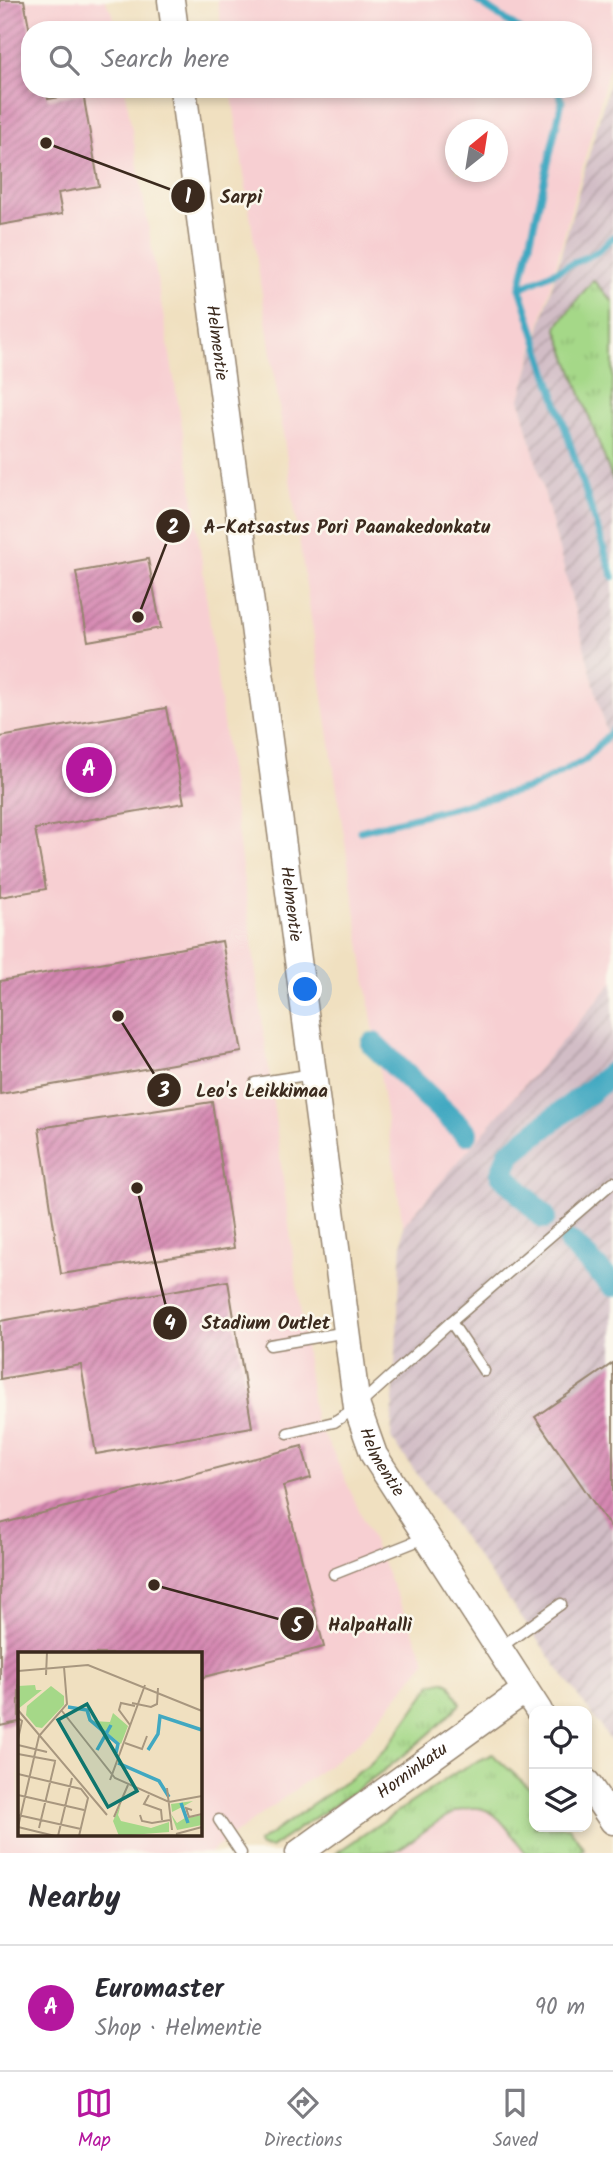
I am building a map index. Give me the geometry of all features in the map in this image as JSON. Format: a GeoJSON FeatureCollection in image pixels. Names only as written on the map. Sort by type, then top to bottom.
{"type":"FeatureCollection","features":[{"type":"Feature","properties":{"kind":"street"},"geometry":{"type":"LineString","coordinates":[[171,0],[174,21]]}},
{"type":"Feature","properties":{"kind":"street","name":"Helmentie"},"geometry":{"type":"LineString","coordinates":[[184,98],[357,1407],[374,1455],[532,1701]]}},
{"type":"Feature","properties":{"kind":"street","name":"Horninkatu"},"geometry":{"type":"LineString","coordinates":[[299,1853],[532,1701]]}},
{"type":"Feature","properties":{"kind":"street"},"geometry":{"type":"LineString","coordinates":[[592,1790],[613,1821]]}},
{"type":"Feature","properties":{"kind":"lane"},"geometry":{"type":"LineString","coordinates":[[255,1083],[313,1074]]}},
{"type":"Feature","properties":{"kind":"lane"},"geometry":{"type":"LineString","coordinates":[[288,1433],[334,1422],[357,1407],[451,1322],[608,1191],[613,1182]]}},
{"type":"Feature","properties":{"kind":"lane"},"geometry":{"type":"LineString","coordinates":[[451,1322],[484,1371]]}},
{"type":"Feature","properties":{"kind":"lane"},"geometry":{"type":"LineString","coordinates":[[270,1345],[347,1332]]}},
{"type":"Feature","properties":{"kind":"lane"},"geometry":{"type":"LineString","coordinates":[[334,1574],[426,1537]]}},
{"type":"Feature","properties":{"kind":"lane"},"geometry":{"type":"LineString","coordinates":[[498,1649],[561,1604]]}},
{"type":"Feature","properties":{"kind":"lane"},"geometry":{"type":"LineString","coordinates":[[219,1819],[241,1853]]}},
{"type":"Feature","properties":{"kind":"shaded area"},"geometry":{"type":"Polygon","coordinates":[[[0,0],[105,0],[113,15],[114,21],[21,21],[21,98],[127,98],[191,479],[315,1422],[333,1452],[426,1661],[361,1741],[209,1853],[0,1853],[0,0]]]}},
{"type":"Feature","properties":{"kind":"shaded area"},"geometry":{"type":"Polygon","coordinates":[[[217,0],[613,0],[613,54],[520,399],[613,758],[613,982],[403,1226],[232,98],[592,98],[592,21],[220,21],[217,0]]]}},
{"type":"Feature","properties":{"kind":"shaded area"},"geometry":{"type":"Polygon","coordinates":[[[613,70],[613,758],[520,399],[613,70]]]}},
{"type":"Feature","properties":{"kind":"shaded area"},"geometry":{"type":"Polygon","coordinates":[[[613,982],[613,1744],[592,1715],[592,1706],[585,1706],[391,1438],[403,1226],[613,982]]]}},
{"type":"Feature","properties":{"kind":"shaded area"},"geometry":{"type":"Polygon","coordinates":[[[470,1800],[529,1825],[529,1832],[552,1832],[578,1839],[587,1853],[375,1853],[470,1800]]]}},
{"type":"Feature","properties":{"kind":"green space"},"geometry":{"type":"Polygon","coordinates":[[[593,280],[613,302],[613,481],[556,327],[593,280]]]}},
{"type":"Feature","properties":{"kind":"green space"},"geometry":{"type":"Polygon","coordinates":[[[443,1681],[450,1684],[460,1704],[439,1725],[417,1745],[344,1798],[270,1848],[261,1847],[258,1843],[369,1765],[388,1746],[432,1684],[443,1681]]]}},
{"type":"Feature","properties":{"kind":"green space"},"geometry":{"type":"Polygon","coordinates":[[[492,1754],[529,1787],[529,1832],[572,1832],[584,1849],[579,1853],[526,1853],[499,1819],[486,1810],[473,1808],[459,1810],[446,1817],[395,1851],[336,1853],[458,1771],[492,1754]]]}},
{"type":"Feature","properties":{"kind":"building"},"geometry":{"type":"Polygon","coordinates":[[[0,0],[24,0],[28,21],[21,21],[21,98],[84,98],[99,186],[58,193],[62,214],[0,225],[0,0]]]}},
{"type":"Feature","properties":{"kind":"building"},"geometry":{"type":"Polygon","coordinates":[[[148,559],[161,628],[88,641],[76,572],[148,559]]]}},
{"type":"Feature","properties":{"kind":"building"},"geometry":{"type":"Polygon","coordinates":[[[166,708],[184,803],[35,829],[46,889],[0,897],[0,737],[166,708]]]}},
{"type":"Feature","properties":{"kind":"building"},"geometry":{"type":"Polygon","coordinates":[[[222,941],[242,1052],[0,1094],[0,981],[222,941]]]}},
{"type":"Feature","properties":{"kind":"building"},"geometry":{"type":"Polygon","coordinates":[[[212,1102],[234,1248],[61,1274],[39,1128],[212,1102]]]}},
{"type":"Feature","properties":{"kind":"building"},"geometry":{"type":"Polygon","coordinates":[[[228,1281],[252,1427],[96,1454],[81,1365],[0,1379],[0,1321],[228,1281]]]}},
{"type":"Feature","properties":{"kind":"building"},"geometry":{"type":"Polygon","coordinates":[[[613,1363],[613,1531],[535,1417],[613,1363]]]}},
{"type":"Feature","properties":{"kind":"building"},"geometry":{"type":"Polygon","coordinates":[[[302,1446],[311,1478],[283,1486],[324,1647],[201,1678],[201,1652],[18,1652],[18,1722],[0,1726],[0,1524],[302,1446]]]}},
{"type":"Feature","properties":{"kind":"waterway"},"geometry":{"type":"LineString","coordinates":[[476,0],[507,21]]}},
{"type":"Feature","properties":{"kind":"waterway"},"geometry":{"type":"LineString","coordinates":[[561,98],[520,288],[613,577]]}},
{"type":"Feature","properties":{"kind":"waterway"},"geometry":{"type":"LineString","coordinates":[[520,288],[597,252],[613,237]]}},
{"type":"Feature","properties":{"kind":"waterway"},"geometry":{"type":"LineString","coordinates":[[360,831],[530,788],[585,760],[613,730]]}},
{"type":"Feature","properties":{"kind":"waterway"},"geometry":{"type":"LineString","coordinates":[[373,1044],[466,1133]]}},
{"type":"Feature","properties":{"kind":"waterway"},"geometry":{"type":"LineString","coordinates":[[544,1217],[502,1174],[509,1154],[613,1073]]}},
{"type":"Feature","properties":{"kind":"waterway"},"geometry":{"type":"LineString","coordinates":[[571,1243],[613,1285]]}},
{"type":"Feature","properties":{"kind":"place","name":"Sarpi"},"geometry":{"type":"Point","coordinates":[46,143]}},
{"type":"Feature","properties":{"kind":"place","name":"A-Katsastus Pori Paanakedonkatu"},"geometry":{"type":"Point","coordinates":[138,617]}},
{"type":"Feature","properties":{"kind":"place","name":"Euromaster"},"geometry":{"type":"Point","coordinates":[89,770]}},
{"type":"Feature","properties":{"kind":"place","name":"Leo's Leikkimaa"},"geometry":{"type":"Point","coordinates":[118,1016]}},
{"type":"Feature","properties":{"kind":"place","name":"Stadium Outlet"},"geometry":{"type":"Point","coordinates":[137,1188]}},
{"type":"Feature","properties":{"kind":"place","name":"HalpaHalli"},"geometry":{"type":"Point","coordinates":[154,1585]}}]}
